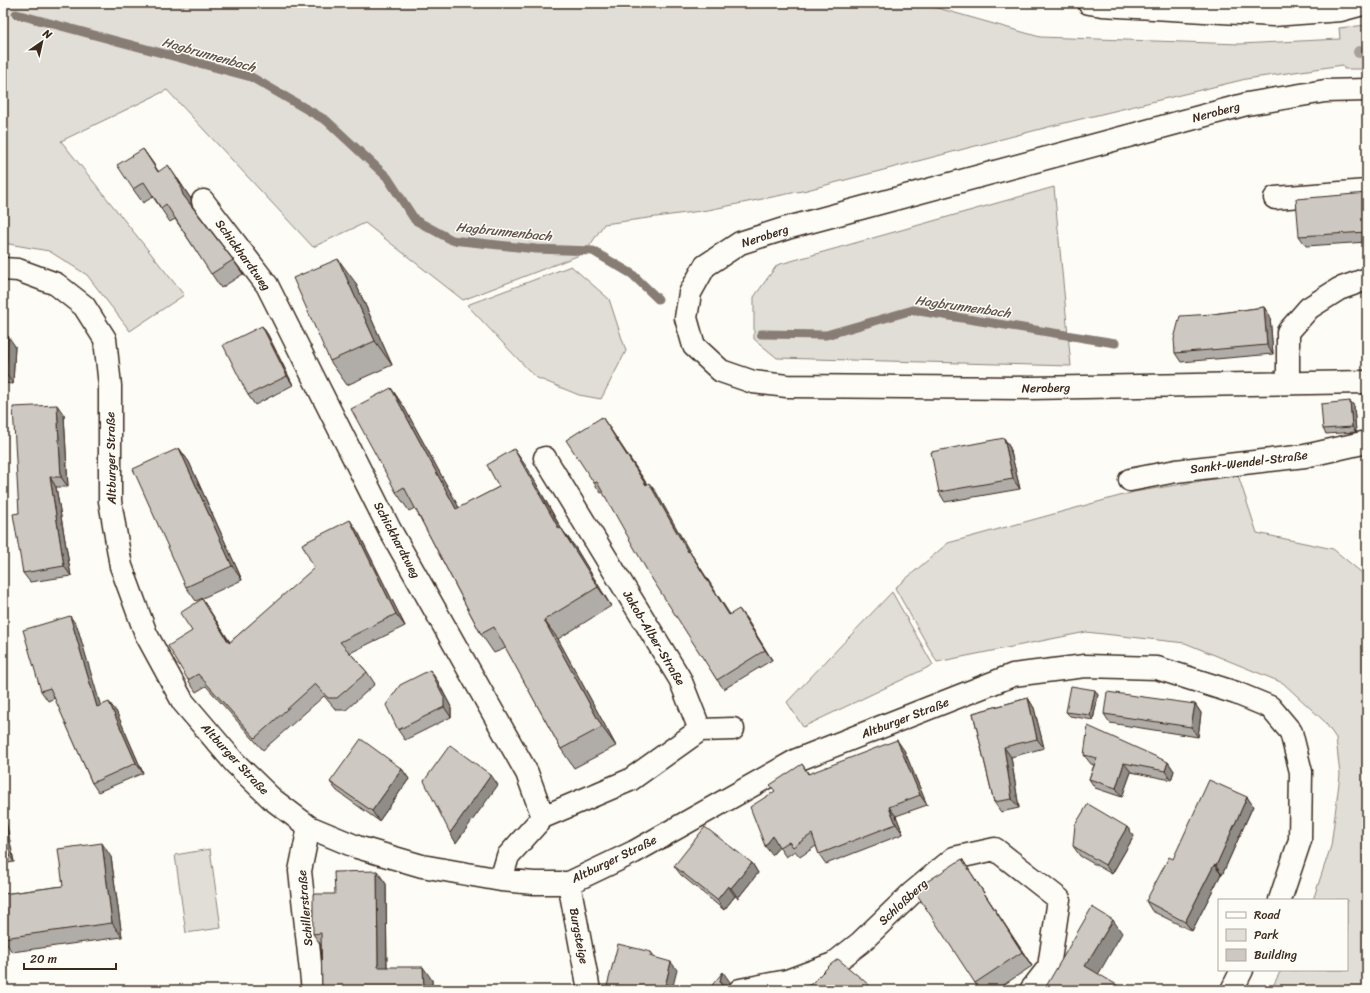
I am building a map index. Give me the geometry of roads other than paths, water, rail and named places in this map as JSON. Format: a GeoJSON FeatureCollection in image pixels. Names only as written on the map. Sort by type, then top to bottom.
{"type":"FeatureCollection","features":[{"type":"Feature","properties":{"kind":"street"},"geometry":{"type":"LineString","coordinates":[[1089,3],[1273,15],[1341,10],[1367,3]]}},
{"type":"Feature","properties":{"kind":"street","name":"Neroberg"},"geometry":{"type":"LineString","coordinates":[[1367,90],[1325,91],[1247,104],[787,228],[740,243],[705,266],[690,293],[686,318],[694,346],[722,371],[753,382],[787,386],[1030,388],[1367,382]]}},
{"type":"Feature","properties":{"kind":"street"},"geometry":{"type":"LineString","coordinates":[[1275,198],[1367,192]]}},
{"type":"Feature","properties":{"kind":"street","name":"Schickhardtweg"},"geometry":{"type":"LineString","coordinates":[[203,201],[267,285],[390,530],[527,773],[543,817]]}},
{"type":"Feature","properties":{"kind":"street","name":"Altburger Straße"},"geometry":{"type":"LineString","coordinates":[[3,269],[18,270],[56,284],[84,306],[105,339],[110,386],[110,501],[121,566],[146,634],[183,702],[230,758],[272,799],[309,827],[357,847],[422,866],[501,880],[534,883],[568,882],[634,852],[797,760],[1013,675],[1085,666],[1157,668],[1236,693],[1270,706],[1291,732],[1301,772],[1300,840],[1280,899]]}},
{"type":"Feature","properties":{"kind":"street"},"geometry":{"type":"LineString","coordinates":[[1288,383],[1288,332],[1309,308],[1339,289],[1367,279]]}},
{"type":"Feature","properties":{"kind":"street","name":"Sankt-Wendel-Straße"},"geometry":{"type":"LineString","coordinates":[[1130,480],[1176,471],[1305,456],[1367,442]]}},
{"type":"Feature","properties":{"kind":"street","name":"Jakob-Alber-Straße"},"geometry":{"type":"LineString","coordinates":[[545,458],[680,679],[700,730]]}},
{"type":"Feature","properties":{"kind":"street"},"geometry":{"type":"LineString","coordinates":[[501,880],[508,856],[543,817],[630,780],[700,730],[733,729]]}},
{"type":"Feature","properties":{"kind":"street","name":"Schillerstraße"},"geometry":{"type":"LineString","coordinates":[[309,827],[300,871],[313,990]]}},
{"type":"Feature","properties":{"kind":"street","name":"Schloßberg"},"geometry":{"type":"LineString","coordinates":[[740,990],[787,981],[833,964],[860,943],[912,893],[954,858],[995,849],[1059,899],[1049,967],[1031,990]]}},
{"type":"Feature","properties":{"kind":"street","name":"Burgsteige"},"geometry":{"type":"LineString","coordinates":[[568,882],[589,990]]}},
{"type":"Feature","properties":{"kind":"street"},"geometry":{"type":"LineString","coordinates":[[1232,990],[1242,971]]}},
{"type":"Feature","properties":{"kind":"waterway","name":"Hagbrunnenbach"},"geometry":{"type":"LineString","coordinates":[[16,14],[251,77],[327,121],[387,177],[415,220],[452,240],[536,249],[593,251],[632,274],[658,299]]}},
{"type":"Feature","properties":{"kind":"waterway","name":"Hagbrunnenbach"},"geometry":{"type":"LineString","coordinates":[[761,334],[826,335],[913,310],[1115,343]]}}]}
